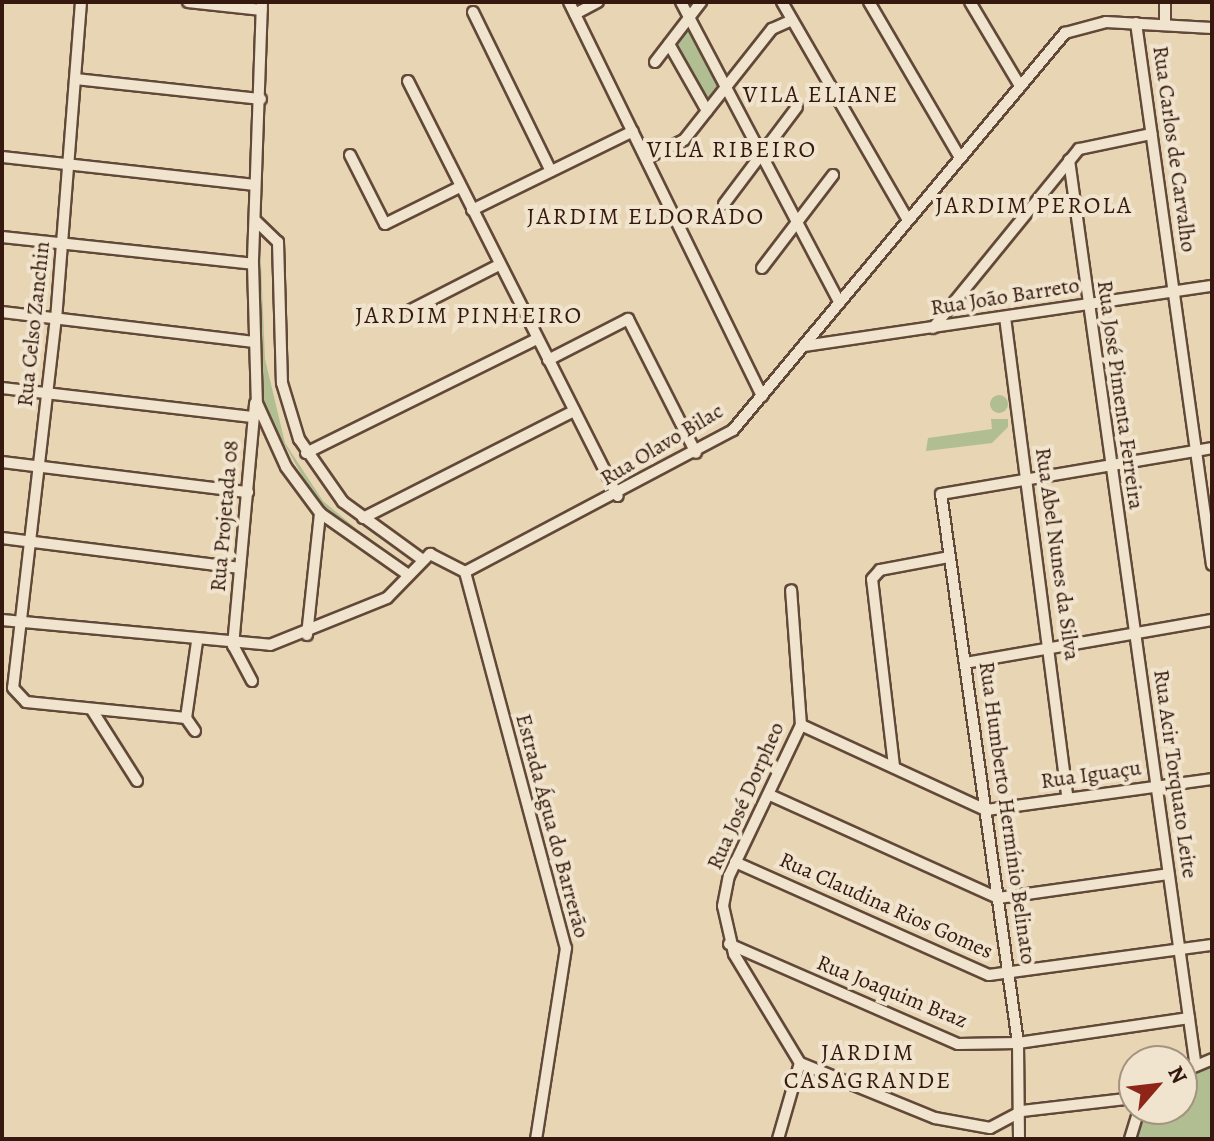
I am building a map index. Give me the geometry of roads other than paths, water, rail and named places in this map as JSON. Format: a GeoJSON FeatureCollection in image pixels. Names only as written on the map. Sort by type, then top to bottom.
{"type":"FeatureCollection","features":[{"type":"Feature","properties":{"kind":"street","name":"Rua Celso Zanchin"},"geometry":{"type":"LineString","coordinates":[[81,2],[56,317],[17,622],[16,697],[92,710]]}},
{"type":"Feature","properties":{"kind":"street"},"geometry":{"type":"LineString","coordinates":[[188,2],[262,6],[261,99],[254,185],[255,389],[272,440],[320,513],[407,574]]}},
{"type":"Feature","properties":{"kind":"street"},"geometry":{"type":"LineString","coordinates":[[569,2],[762,396]]}},
{"type":"Feature","properties":{"kind":"street"},"geometry":{"type":"LineString","coordinates":[[575,14],[598,2]]}},
{"type":"Feature","properties":{"kind":"street"},"geometry":{"type":"LineString","coordinates":[[681,2],[840,303]]}},
{"type":"Feature","properties":{"kind":"street"},"geometry":{"type":"LineString","coordinates":[[655,62],[701,2]]}},
{"type":"Feature","properties":{"kind":"street"},"geometry":{"type":"LineString","coordinates":[[782,2],[908,220]]}},
{"type":"Feature","properties":{"kind":"street"},"geometry":{"type":"LineString","coordinates":[[869,2],[960,158]]}},
{"type":"Feature","properties":{"kind":"street"},"geometry":{"type":"LineString","coordinates":[[1165,2],[1165,25]]}},
{"type":"Feature","properties":{"kind":"street"},"geometry":{"type":"LineString","coordinates":[[972,3],[1020,86]]}},
{"type":"Feature","properties":{"kind":"street"},"geometry":{"type":"LineString","coordinates":[[473,12],[551,171]]}},
{"type":"Feature","properties":{"kind":"street"},"geometry":{"type":"LineString","coordinates":[[647,158],[682,142],[772,29],[792,20]]}},
{"type":"Feature","properties":{"kind":"street","name":"Rua Olavo Bilac"},"geometry":{"type":"LineString","coordinates":[[465,572],[618,496],[733,430],[1065,33],[1136,23],[1212,28]]}},
{"type":"Feature","properties":{"kind":"street","name":"Rua Carlos de Carvalho"},"geometry":{"type":"LineString","coordinates":[[1136,23],[1212,565]]}},
{"type":"Feature","properties":{"kind":"street"},"geometry":{"type":"LineString","coordinates":[[669,44],[707,111]]}},
{"type":"Feature","properties":{"kind":"street"},"geometry":{"type":"LineString","coordinates":[[76,79],[261,99]]}},
{"type":"Feature","properties":{"kind":"street"},"geometry":{"type":"LineString","coordinates":[[408,81],[618,496]]}},
{"type":"Feature","properties":{"kind":"street"},"geometry":{"type":"LineString","coordinates":[[724,204],[797,107]]}},
{"type":"Feature","properties":{"kind":"street"},"geometry":{"type":"LineString","coordinates":[[472,210],[633,131]]}},
{"type":"Feature","properties":{"kind":"street"},"geometry":{"type":"LineString","coordinates":[[933,328],[1069,160],[1097,142],[1151,134]]}},
{"type":"Feature","properties":{"kind":"street"},"geometry":{"type":"LineString","coordinates":[[350,155],[385,224],[460,187]]}},
{"type":"Feature","properties":{"kind":"street"},"geometry":{"type":"LineString","coordinates":[[2,157],[254,185]]}},
{"type":"Feature","properties":{"kind":"street","name":"Rua José Pimenta Ferreira"},"geometry":{"type":"LineString","coordinates":[[1069,160],[1086,304],[1135,635]]}},
{"type":"Feature","properties":{"kind":"street"},"geometry":{"type":"LineString","coordinates":[[762,268],[833,175]]}},
{"type":"Feature","properties":{"kind":"street"},"geometry":{"type":"LineString","coordinates":[[255,220],[278,242],[282,383],[306,453],[363,518],[420,558],[442,555],[465,572]]}},
{"type":"Feature","properties":{"kind":"street"},"geometry":{"type":"LineString","coordinates":[[2,237],[253,264]]}},
{"type":"Feature","properties":{"kind":"street"},"geometry":{"type":"LineString","coordinates":[[409,311],[499,265]]}},
{"type":"Feature","properties":{"kind":"street","name":"Rua João Barreto"},"geometry":{"type":"LineString","coordinates":[[804,346],[1212,286]]}},
{"type":"Feature","properties":{"kind":"street"},"geometry":{"type":"LineString","coordinates":[[2,312],[254,342]]}},
{"type":"Feature","properties":{"kind":"street","name":"Rua Abel Nunes da Silva"},"geometry":{"type":"LineString","coordinates":[[1005,317],[1067,797]]}},
{"type":"Feature","properties":{"kind":"street"},"geometry":{"type":"LineString","coordinates":[[548,360],[628,319],[696,453]]}},
{"type":"Feature","properties":{"kind":"street"},"geometry":{"type":"LineString","coordinates":[[306,453],[537,339]]}},
{"type":"Feature","properties":{"kind":"street"},"geometry":{"type":"LineString","coordinates":[[2,388],[254,417]]}},
{"type":"Feature","properties":{"kind":"street","name":"Rua Projetada 08"},"geometry":{"type":"LineString","coordinates":[[233,646],[255,389]]}},
{"type":"Feature","properties":{"kind":"street"},"geometry":{"type":"LineString","coordinates":[[363,518],[574,411]]}},
{"type":"Feature","properties":{"kind":"street"},"geometry":{"type":"LineString","coordinates":[[1026,477],[1212,448]]}},
{"type":"Feature","properties":{"kind":"street"},"geometry":{"type":"LineString","coordinates":[[2,462],[248,492]]}},
{"type":"Feature","properties":{"kind":"street","name":"Rua Humberto Hermínio Belinato"},"geometry":{"type":"LineString","coordinates":[[1019,1139],[1022,1111],[1018,1043],[941,494],[1026,477]]}},
{"type":"Feature","properties":{"kind":"street"},"geometry":{"type":"LineString","coordinates":[[307,635],[320,513]]}},
{"type":"Feature","properties":{"kind":"street"},"geometry":{"type":"LineString","coordinates":[[2,538],[240,568]]}},
{"type":"Feature","properties":{"kind":"street"},"geometry":{"type":"LineString","coordinates":[[894,766],[872,579],[880,570],[949,557]]}},
{"type":"Feature","properties":{"kind":"street"},"geometry":{"type":"LineString","coordinates":[[2,620],[233,646],[307,635],[393,595],[420,558]]}},
{"type":"Feature","properties":{"kind":"street","name":"Estrada Água do Barrerão"},"geometry":{"type":"LineString","coordinates":[[465,572],[566,948],[536,1139]]}},
{"type":"Feature","properties":{"kind":"street","name":"Rua José Dorpheo"},"geometry":{"type":"LineString","coordinates":[[791,590],[801,725],[770,795],[735,862],[723,906],[729,944],[800,1063]]}},
{"type":"Feature","properties":{"kind":"street"},"geometry":{"type":"LineString","coordinates":[[965,663],[1212,620]]}},
{"type":"Feature","properties":{"kind":"street","name":"Rua Acir Torquato Leite"},"geometry":{"type":"LineString","coordinates":[[1135,635],[1193,1045]]}},
{"type":"Feature","properties":{"kind":"street"},"geometry":{"type":"LineString","coordinates":[[195,731],[186,718],[197,642]]}},
{"type":"Feature","properties":{"kind":"street"},"geometry":{"type":"LineString","coordinates":[[233,646],[252,681]]}},
{"type":"Feature","properties":{"kind":"street"},"geometry":{"type":"LineString","coordinates":[[92,710],[186,718]]}},
{"type":"Feature","properties":{"kind":"street"},"geometry":{"type":"LineString","coordinates":[[92,710],[137,781]]}},
{"type":"Feature","properties":{"kind":"street"},"geometry":{"type":"LineString","coordinates":[[801,725],[986,810]]}},
{"type":"Feature","properties":{"kind":"street","name":"Rua Iguaçu"},"geometry":{"type":"LineString","coordinates":[[986,810],[1212,779]]}},
{"type":"Feature","properties":{"kind":"street"},"geometry":{"type":"LineString","coordinates":[[770,795],[998,898],[1168,874]]}},
{"type":"Feature","properties":{"kind":"street","name":"Rua Claudina Rios Gomes"},"geometry":{"type":"LineString","coordinates":[[735,862],[980,973],[1009,973],[1212,945]]}},
{"type":"Feature","properties":{"kind":"street","name":"Rua Joaquim Braz"},"geometry":{"type":"LineString","coordinates":[[729,944],[958,1044],[1018,1043],[1189,1018]]}},
{"type":"Feature","properties":{"kind":"street"},"geometry":{"type":"LineString","coordinates":[[780,1138],[800,1063],[946,1121],[996,1127],[1022,1111],[1118,1100]]}},
{"type":"Feature","properties":{"kind":"district","name":"VILA ELIANE"},"geometry":{"type":"Point","coordinates":[821,95]}},
{"type":"Feature","properties":{"kind":"district","name":"VILA RIBEIRO"},"geometry":{"type":"Point","coordinates":[732,150]}},
{"type":"Feature","properties":{"kind":"district","name":"JARDIM PEROLA"},"geometry":{"type":"Point","coordinates":[1034,206]}},
{"type":"Feature","properties":{"kind":"district","name":"JARDIM ELDORADO"},"geometry":{"type":"Point","coordinates":[646,217]}},
{"type":"Feature","properties":{"kind":"district","name":"JARDIM PINHEIRO"},"geometry":{"type":"Point","coordinates":[469,316]}},
{"type":"Feature","properties":{"kind":"district","name":"JARDIM CASAGRANDE"},"geometry":{"type":"Point","coordinates":[868,1067]}}]}
